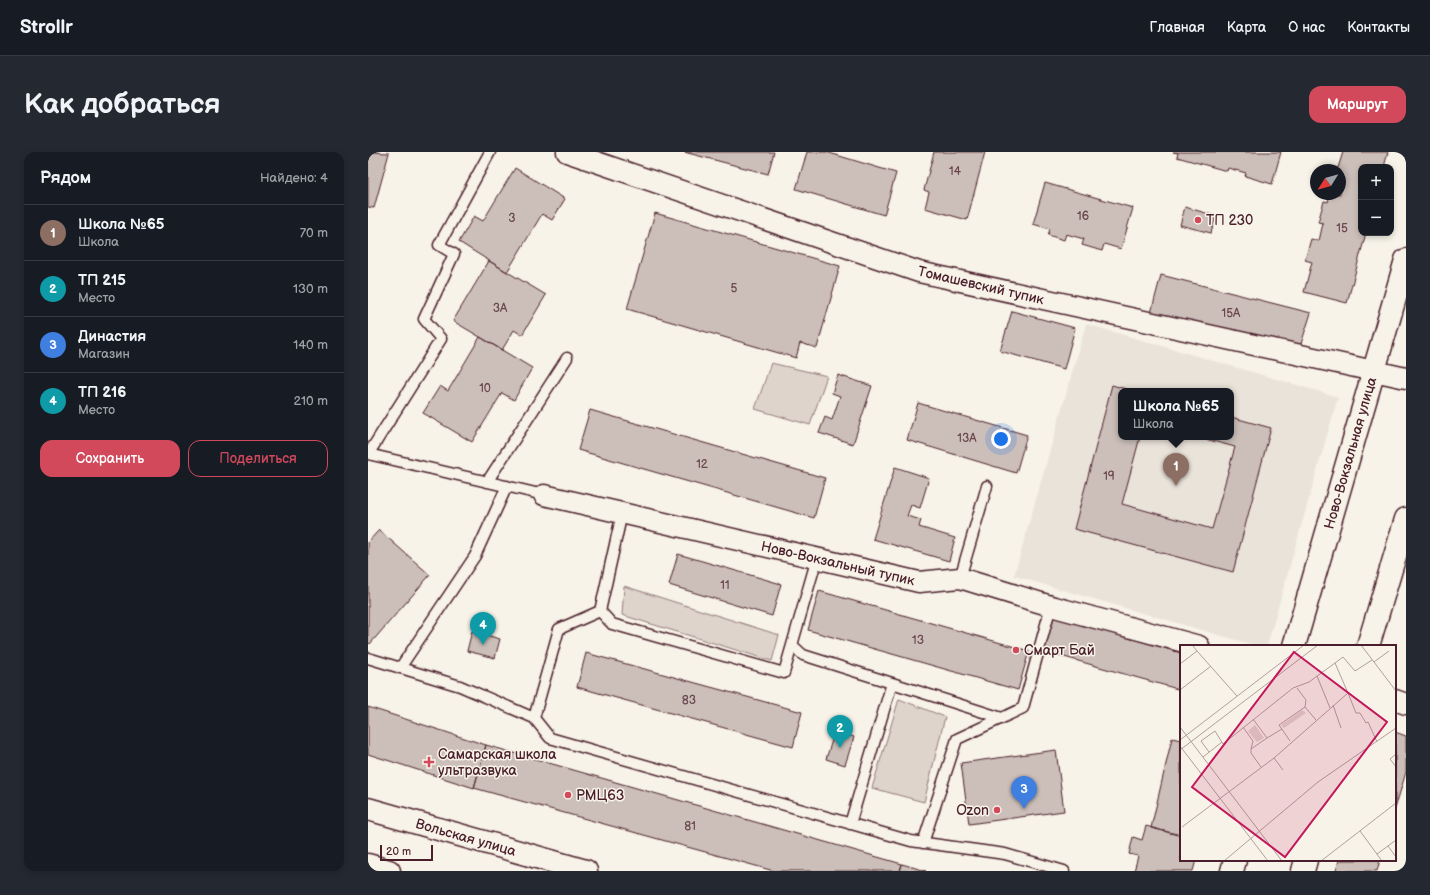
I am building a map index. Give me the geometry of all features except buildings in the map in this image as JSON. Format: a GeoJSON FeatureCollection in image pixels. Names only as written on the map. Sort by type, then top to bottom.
{"type":"FeatureCollection","features":[{"type":"Feature","properties":{"kind":"main road","name":"Ново-Вокзальная улица"},"geometry":{"type":"LineString","coordinates":[[1294,645],[1406,260]]}},
{"type":"Feature","properties":{"kind":"main road"},"geometry":{"type":"LineString","coordinates":[[1368,645],[1406,519]]}},
{"type":"Feature","properties":{"kind":"main road","name":"Вольская улица"},"geometry":{"type":"LineString","coordinates":[[368,810],[586,871]]}},
{"type":"Feature","properties":{"kind":"main road"},"geometry":{"type":"LineString","coordinates":[[1232,871],[1235,861]]}},
{"type":"Feature","properties":{"kind":"main road"},"geometry":{"type":"LineString","coordinates":[[1303,871],[1306,861]]}},
{"type":"Feature","properties":{"kind":"main road"},"geometry":{"type":"LineString","coordinates":[[368,865],[389,871]]}},
{"type":"Feature","properties":{"kind":"street","name":"Томашевский тупик"},"geometry":{"type":"LineString","coordinates":[[568,152],[919,272],[1406,378]]}},
{"type":"Feature","properties":{"kind":"street","name":"Ново-Вокзальный тупик"},"geometry":{"type":"LineString","coordinates":[[544,495],[918,582],[960,578],[1051,606],[1195,645]]}},
{"type":"Feature","properties":{"kind":"street"},"geometry":{"type":"LineString","coordinates":[[1396,700],[1406,704]]}},
{"type":"Feature","properties":{"kind":"lane"},"geometry":{"type":"LineString","coordinates":[[490,152],[439,246],[454,254],[424,319],[441,339],[368,453],[544,495]]}},
{"type":"Feature","properties":{"kind":"lane"},"geometry":{"type":"LineString","coordinates":[[487,482],[567,358]]}},
{"type":"Feature","properties":{"kind":"lane"},"geometry":{"type":"LineString","coordinates":[[400,668],[475,556],[508,486]]}},
{"type":"Feature","properties":{"kind":"lane"},"geometry":{"type":"LineString","coordinates":[[960,578],[987,486]]}},
{"type":"Feature","properties":{"kind":"lane"},"geometry":{"type":"LineString","coordinates":[[600,611],[622,513]]}},
{"type":"Feature","properties":{"kind":"lane"},"geometry":{"type":"LineString","coordinates":[[600,611],[612,624],[784,673],[816,558]]}},
{"type":"Feature","properties":{"kind":"lane"},"geometry":{"type":"LineString","coordinates":[[923,843],[957,739],[1023,708],[1051,606]]}},
{"type":"Feature","properties":{"kind":"lane"},"geometry":{"type":"LineString","coordinates":[[534,718],[559,629],[600,611]]}},
{"type":"Feature","properties":{"kind":"lane"},"geometry":{"type":"LineString","coordinates":[[792,645],[803,655],[1002,718]]}},
{"type":"Feature","properties":{"kind":"lane"},"geometry":{"type":"LineString","coordinates":[[368,658],[460,686],[534,718],[550,738],[911,841],[1005,854],[1064,871]]}},
{"type":"Feature","properties":{"kind":"lane"},"geometry":{"type":"LineString","coordinates":[[850,824],[892,683]]}},
{"type":"Feature","properties":{"kind":"shaded area"},"geometry":{"type":"Polygon","coordinates":[[[1086,324],[1338,397],[1267,645],[1254,645],[1014,576],[1086,324]]]}},
{"type":"Feature","properties":{"kind":"shaded area"},"geometry":{"type":"Polygon","coordinates":[[[771,363],[827,376],[810,425],[755,409],[771,363]]]}},
{"type":"Feature","properties":{"kind":"shaded area"},"geometry":{"type":"Polygon","coordinates":[[[624,586],[779,635],[772,661],[622,615],[624,586]]]}},
{"type":"Feature","properties":{"kind":"shaded area"},"geometry":{"type":"Polygon","coordinates":[[[899,699],[945,717],[924,802],[872,788],[899,699]]]}},
{"type":"Feature","properties":{"kind":"place","name":"ТП 230"},"geometry":{"type":"Point","coordinates":[1198,220]}},
{"type":"Feature","properties":{"kind":"place","name":"Школа №65"},"geometry":{"type":"Point","coordinates":[1176,486]}},
{"type":"Feature","properties":{"kind":"place","name":"ТП 216"},"geometry":{"type":"Point","coordinates":[483,645]}},
{"type":"Feature","properties":{"kind":"place","name":"Смарт Бай"},"geometry":{"type":"Point","coordinates":[1016,650]}},
{"type":"Feature","properties":{"kind":"place","name":"ТП 215"},"geometry":{"type":"Point","coordinates":[840,748]}},
{"type":"Feature","properties":{"kind":"place","name":"Самарская школа ультразвука"},"geometry":{"type":"Point","coordinates":[429,762]}},
{"type":"Feature","properties":{"kind":"place","name":"РМЦ63"},"geometry":{"type":"Point","coordinates":[568,795]}},
{"type":"Feature","properties":{"kind":"place","name":"Династия"},"geometry":{"type":"Point","coordinates":[1024,809]}},
{"type":"Feature","properties":{"kind":"place","name":"Ozon"},"geometry":{"type":"Point","coordinates":[997,810]}}]}
